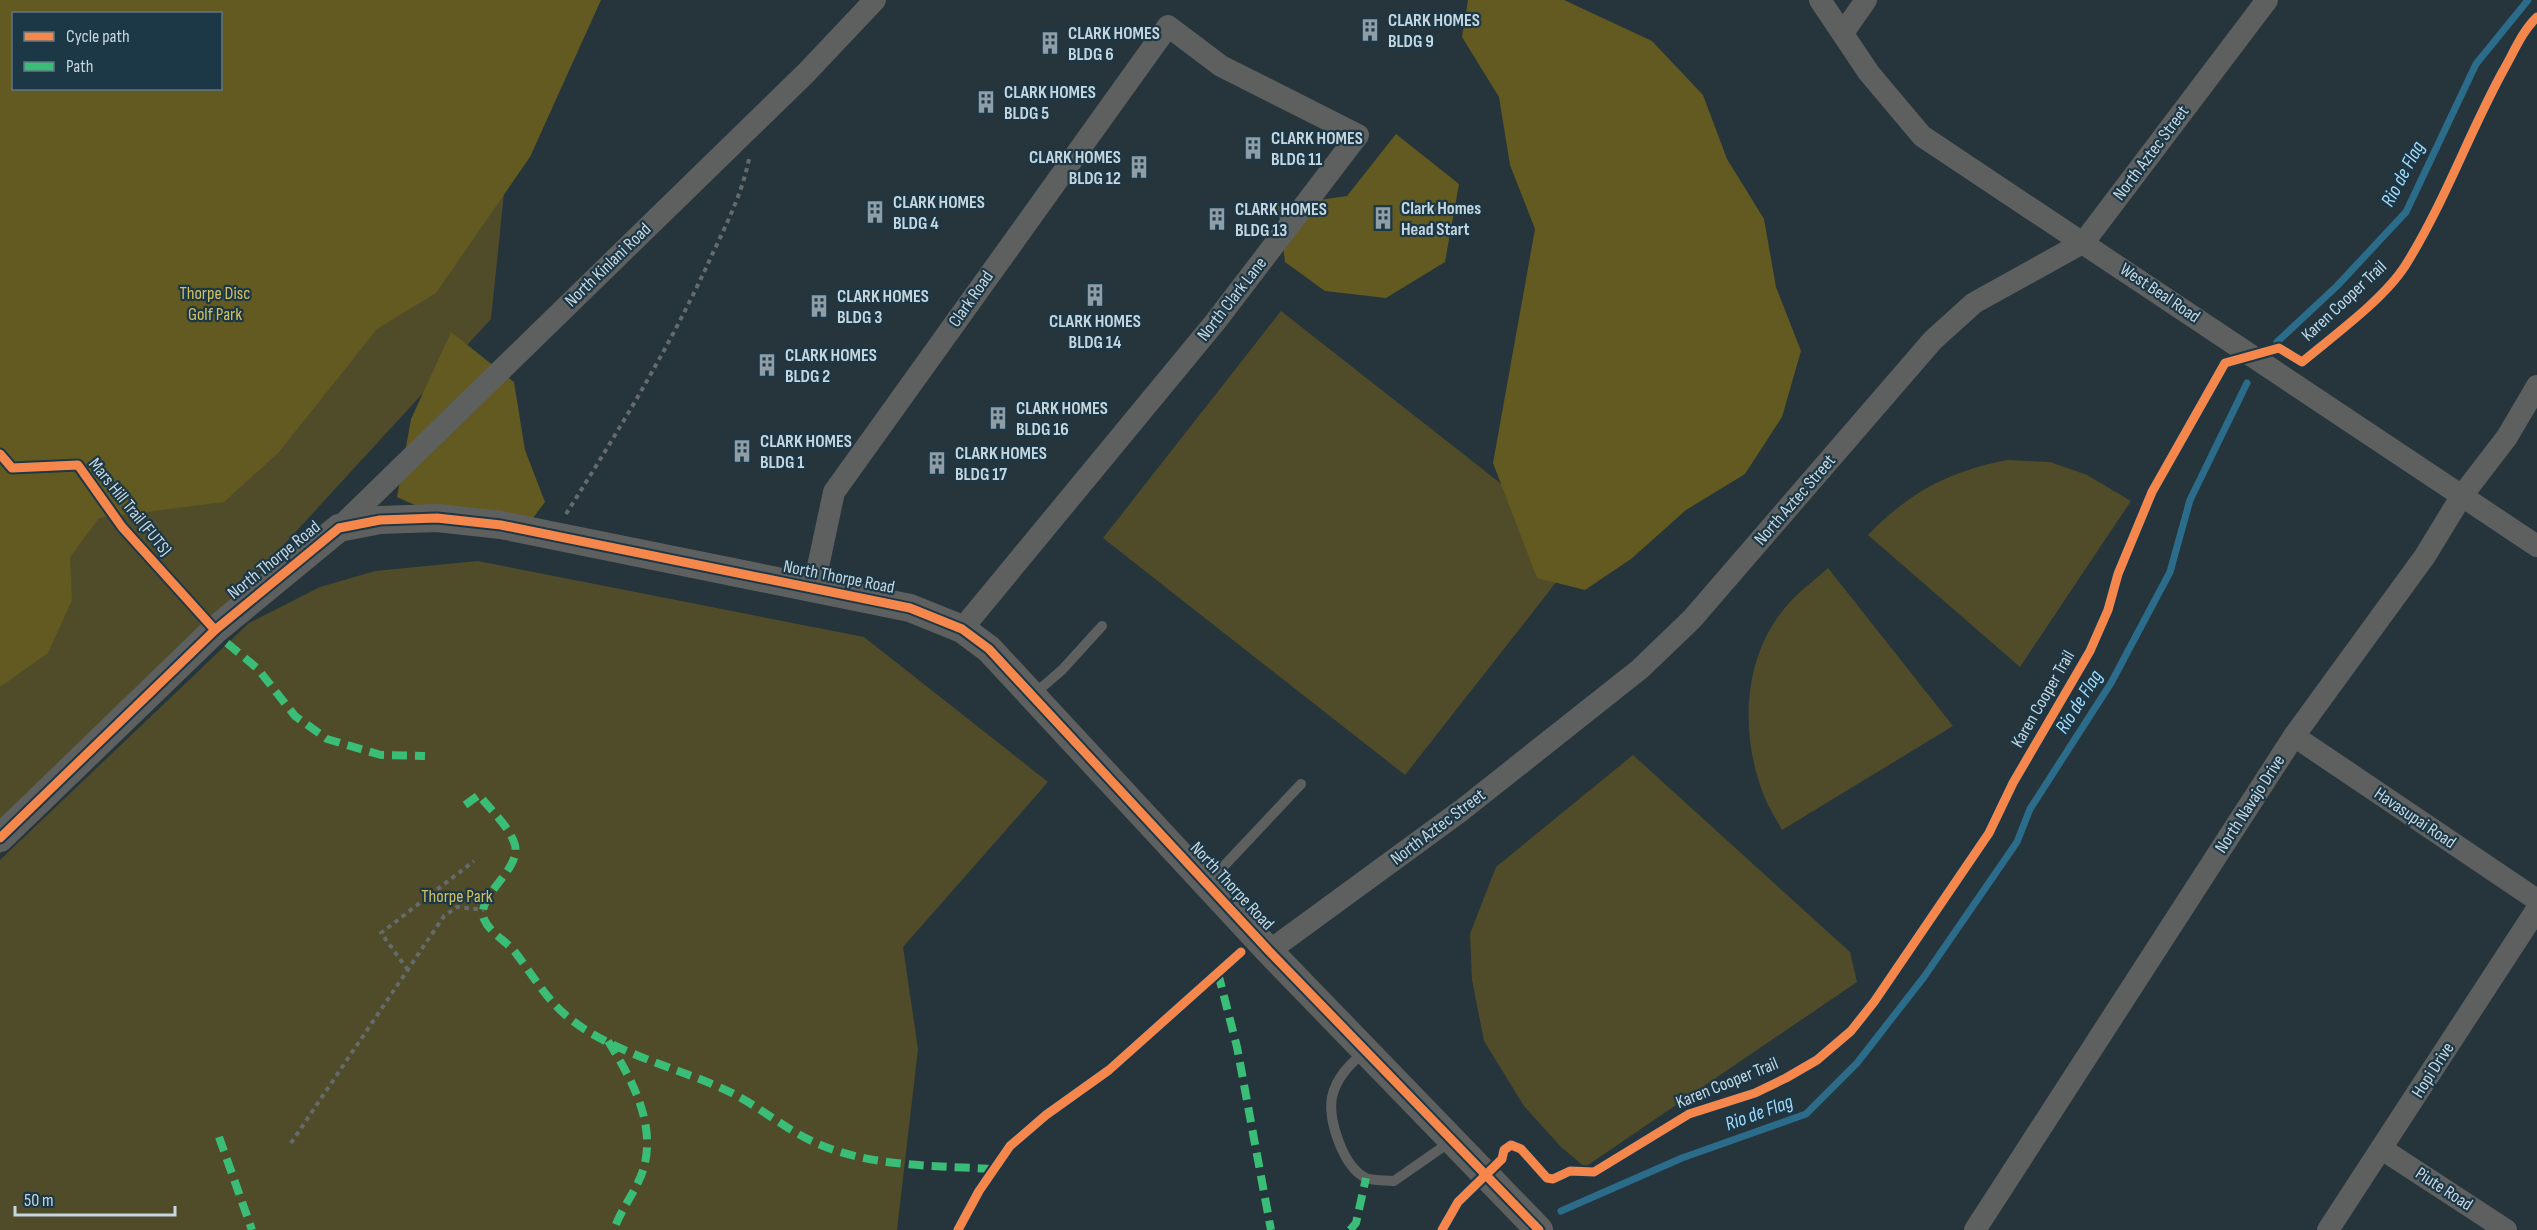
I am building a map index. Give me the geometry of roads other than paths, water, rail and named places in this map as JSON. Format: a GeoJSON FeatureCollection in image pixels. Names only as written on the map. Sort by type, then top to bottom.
{"type":"FeatureCollection","features":[{"type":"Feature","properties":{"kind":"street","name":"North Kinlani Road"},"geometry":{"type":"LineString","coordinates":[[339,528],[806,73],[875,0]]}},
{"type":"Feature","properties":{"kind":"street","name":"West Beal Road"},"geometry":{"type":"LineString","coordinates":[[1820,0],[1869,73],[1922,136],[2537,546]]}},
{"type":"Feature","properties":{"kind":"street"},"geometry":{"type":"LineString","coordinates":[[1843,33],[1866,0]]}},
{"type":"Feature","properties":{"kind":"street","name":"North Aztec Street"},"geometry":{"type":"LineString","coordinates":[[1269,951],[1462,810],[1612,694],[1692,618],[1933,340],[1974,303],[2084,242],[2267,0]]}},
{"type":"Feature","properties":{"kind":"street","name":"Clark Road"},"geometry":{"type":"LineString","coordinates":[[813,590],[834,492],[1168,26]]}},
{"type":"Feature","properties":{"kind":"street","name":"North Clark Lane"},"geometry":{"type":"LineString","coordinates":[[962,629],[1216,321],[1358,135],[1221,66],[1168,26]]}},
{"type":"Feature","properties":{"kind":"street","name":"North Navajo Drive"},"geometry":{"type":"LineString","coordinates":[[1975,1230],[2294,736],[2425,556],[2461,497],[2507,437],[2537,386]]}},
{"type":"Feature","properties":{"kind":"street","name":"North Thorpe Road"},"geometry":{"type":"LineString","coordinates":[[0,838],[214,630],[339,528],[380,520],[437,518],[501,525],[910,608],[962,629],[989,649],[1269,951],[1539,1230]]}},
{"type":"Feature","properties":{"kind":"street","name":"Havasupai Road"},"geometry":{"type":"LineString","coordinates":[[2294,736],[2537,900]]}},
{"type":"Feature","properties":{"kind":"street","name":"Hopi Drive"},"geometry":{"type":"LineString","coordinates":[[2328,1230],[2537,909]]}},
{"type":"Feature","properties":{"kind":"street","name":"Piute Road"},"geometry":{"type":"LineString","coordinates":[[2382,1149],[2506,1230]]}},
{"type":"Feature","properties":{"kind":"lane"},"geometry":{"type":"LineString","coordinates":[[1033,695],[1062,670],[1102,626]]}},
{"type":"Feature","properties":{"kind":"lane"},"geometry":{"type":"LineString","coordinates":[[1207,884],[1301,784]]}},
{"type":"Feature","properties":{"kind":"lane"},"geometry":{"type":"LineString","coordinates":[[1366,1050],[1344,1072],[1332,1095],[1332,1108],[1342,1154],[1366,1178],[1394,1181],[1453,1140]]}},
{"type":"Feature","properties":{"kind":"waterway","name":"Rio de Flag"},"geometry":{"type":"LineString","coordinates":[[2277,342],[2337,286],[2406,212],[2476,64],[2528,0]]}},
{"type":"Feature","properties":{"kind":"waterway","name":"Rio de Flag"},"geometry":{"type":"LineString","coordinates":[[1561,1211],[1682,1158],[1806,1114],[1857,1063],[1924,977],[2017,842],[2030,809],[2111,683],[2170,572],[2190,500],[2247,383]]}},
{"type":"Feature","properties":{"kind":"place","name":"CLARK HOMES BLDG 9"},"geometry":{"type":"Point","coordinates":[1370,30]}},
{"type":"Feature","properties":{"kind":"place","name":"CLARK HOMES BLDG 6"},"geometry":{"type":"Point","coordinates":[1050,43]}},
{"type":"Feature","properties":{"kind":"place","name":"CLARK HOMES BLDG 5"},"geometry":{"type":"Point","coordinates":[986,102]}},
{"type":"Feature","properties":{"kind":"place","name":"CLARK HOMES BLDG 11"},"geometry":{"type":"Point","coordinates":[1253,148]}},
{"type":"Feature","properties":{"kind":"place","name":"CLARK HOMES BLDG 12"},"geometry":{"type":"Point","coordinates":[1139,167]}},
{"type":"Feature","properties":{"kind":"place","name":"CLARK HOMES BLDG 4"},"geometry":{"type":"Point","coordinates":[875,212]}},
{"type":"Feature","properties":{"kind":"place","name":"Clark Homes Head Start"},"geometry":{"type":"Point","coordinates":[1383,218]}},
{"type":"Feature","properties":{"kind":"place","name":"CLARK HOMES BLDG 13"},"geometry":{"type":"Point","coordinates":[1217,219]}},
{"type":"Feature","properties":{"kind":"place","name":"CLARK HOMES BLDG 14"},"geometry":{"type":"Point","coordinates":[1095,295]}},
{"type":"Feature","properties":{"kind":"place","name":"CLARK HOMES BLDG 3"},"geometry":{"type":"Point","coordinates":[819,306]}},
{"type":"Feature","properties":{"kind":"place","name":"CLARK HOMES BLDG 2"},"geometry":{"type":"Point","coordinates":[767,365]}},
{"type":"Feature","properties":{"kind":"place","name":"CLARK HOMES BLDG 16"},"geometry":{"type":"Point","coordinates":[998,418]}},
{"type":"Feature","properties":{"kind":"place","name":"CLARK HOMES BLDG 1"},"geometry":{"type":"Point","coordinates":[742,451]}},
{"type":"Feature","properties":{"kind":"place","name":"CLARK HOMES BLDG 17"},"geometry":{"type":"Point","coordinates":[937,463]}},
{"type":"Feature","properties":{"kind":"park label","name":"Thorpe Disc Golf Park"},"geometry":{"type":"Point","coordinates":[215,303]}},
{"type":"Feature","properties":{"kind":"park label","name":"Thorpe Park"},"geometry":{"type":"Point","coordinates":[457,896]}}]}
